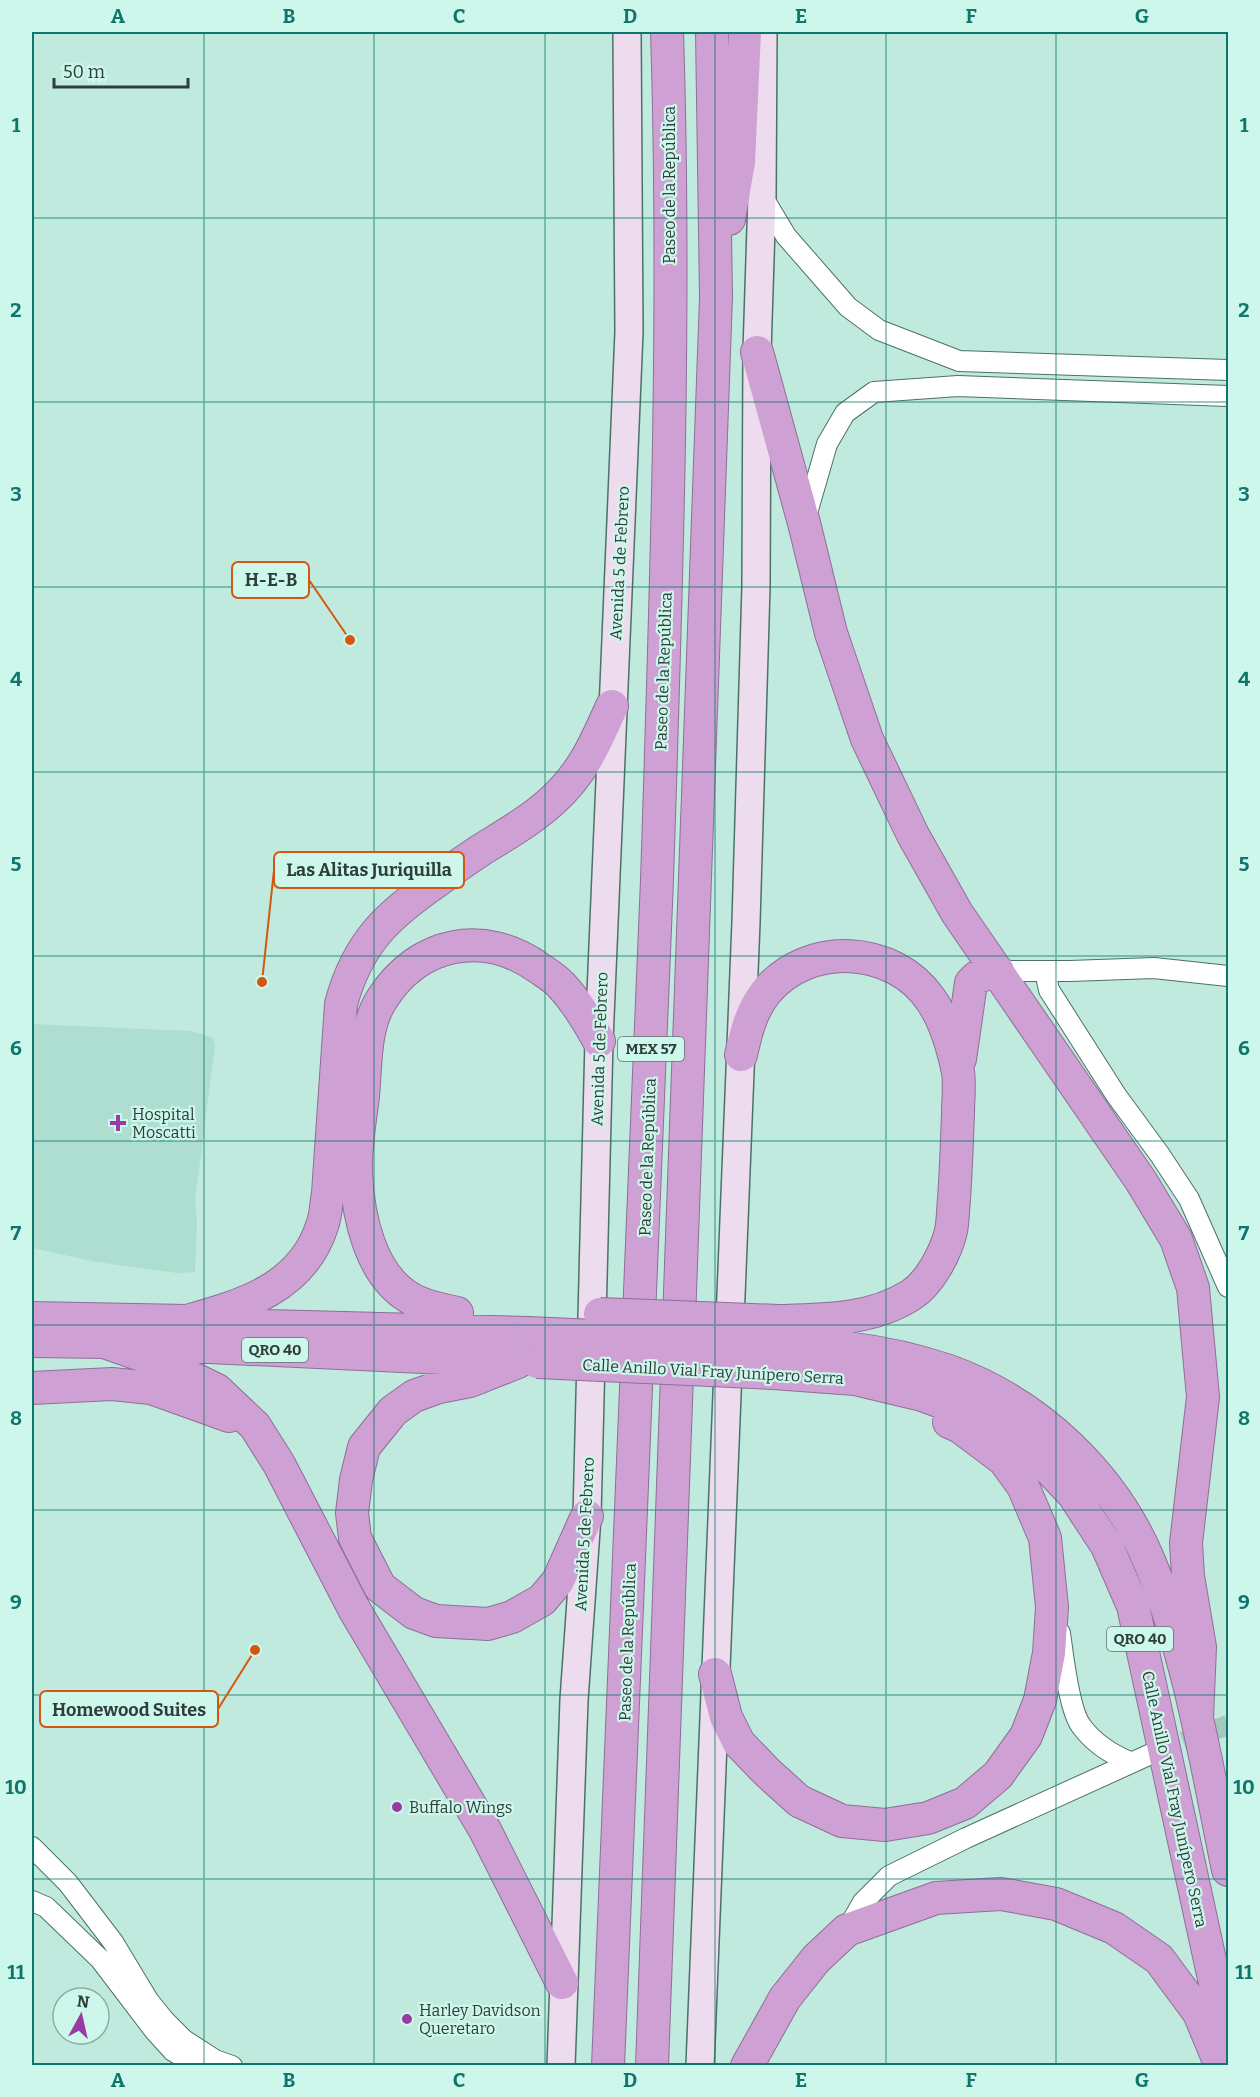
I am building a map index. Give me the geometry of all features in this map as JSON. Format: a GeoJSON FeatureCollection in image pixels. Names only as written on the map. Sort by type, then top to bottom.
{"type":"FeatureCollection","features":[{"type":"Feature","properties":{"kind":"highway","name":"Paseo de la República"},"geometry":{"type":"LineString","coordinates":[[608,2066],[648,1124],[665,618],[670,431],[668,32]]}},
{"type":"Feature","properties":{"kind":"highway","name":"MEX 57"},"geometry":{"type":"LineString","coordinates":[[652,2066],[716,297],[712,32]]}},
{"type":"Feature","properties":{"kind":"highway"},"geometry":{"type":"LineString","coordinates":[[716,297],[739,162],[745,32]]}},
{"type":"Feature","properties":{"kind":"highway"},"geometry":{"type":"LineString","coordinates":[[757,352],[804,523],[831,633],[867,739],[913,835],[951,903],[1141,1181],[1176,1239],[1193,1288],[1203,1397],[1186,1543],[1188,1576],[1200,1647],[1197,1718]]}},
{"type":"Feature","properties":{"kind":"highway"},"geometry":{"type":"LineString","coordinates":[[187,1321],[233,1308],[274,1289],[298,1268],[314,1246],[323,1224],[328,1193],[341,1004],[348,979],[378,929],[402,905],[479,851],[519,827],[552,801],[580,772],[612,706]]}},
{"type":"Feature","properties":{"kind":"highway"},"geometry":{"type":"LineString","coordinates":[[599,1041],[583,1012],[560,983],[528,961],[499,947],[464,944],[427,955],[401,974],[381,1000],[369,1031],[356,1172],[363,1228],[374,1255],[394,1285],[409,1298],[425,1305],[458,1313],[529,1342],[776,1346],[831,1320],[877,1312],[913,1294],[937,1266],[951,1230],[957,1161],[958,1073],[971,983],[977,977],[998,971]]}},
{"type":"Feature","properties":{"kind":"highway"},"geometry":{"type":"LineString","coordinates":[[741,1055],[748,1022],[765,993],[780,978],[818,959],[860,956],[880,961],[899,970],[931,998],[941,1017],[958,1073]]}},
{"type":"Feature","properties":{"kind":"highway"},"geometry":{"type":"LineString","coordinates":[[269,1326],[458,1313]]}},
{"type":"Feature","properties":{"kind":"highway","name":"Calle Anillo Vial Fray Junípero Serra"},"geometry":{"type":"LineString","coordinates":[[32,1318],[187,1321],[529,1342]]}},
{"type":"Feature","properties":{"kind":"highway","name":"Calle Anillo Vial Fray Junípero Serra"},"geometry":{"type":"LineString","coordinates":[[32,1341],[529,1342],[847,1348],[948,1371],[1001,1394],[1051,1428],[1090,1468],[1123,1512],[1150,1562],[1180,1652],[1197,1718],[1228,1870]]}},
{"type":"Feature","properties":{"kind":"highway"},"geometry":{"type":"LineString","coordinates":[[104,1342],[158,1361],[217,1390],[255,1426],[279,1464],[354,1609],[485,1830],[562,1983]]}},
{"type":"Feature","properties":{"kind":"highway"},"geometry":{"type":"LineString","coordinates":[[529,1342],[470,1381],[439,1387],[414,1396],[393,1411],[364,1447],[356,1480],[352,1513],[355,1538],[380,1587],[414,1613],[436,1621],[488,1624],[512,1617],[542,1600],[558,1581],[587,1516]]}},
{"type":"Feature","properties":{"kind":"highway","name":"Calle Anillo Vial Fray Junípero Serra"},"geometry":{"type":"LineString","coordinates":[[776,1346],[855,1379],[922,1395],[974,1414],[1026,1444],[1073,1494],[1107,1546],[1132,1606],[1228,2043]]}},
{"type":"Feature","properties":{"kind":"highway"},"geometry":{"type":"LineString","coordinates":[[715,1674],[726,1717],[739,1743],[767,1773],[799,1801],[842,1821],[885,1825],[928,1818],[965,1803],[998,1775],[1026,1736],[1040,1700],[1049,1653],[1052,1607],[1045,1538],[1023,1486],[1004,1460],[960,1427],[855,1379]]}},
{"type":"Feature","properties":{"kind":"highway"},"geometry":{"type":"LineString","coordinates":[[32,1388],[112,1384],[150,1388],[255,1426]]}},
{"type":"Feature","properties":{"kind":"highway"},"geometry":{"type":"LineString","coordinates":[[747,2066],[785,1998],[816,1959],[847,1930],[936,1898],[1001,1894],[1056,1905],[1114,1928],[1158,1959],[1199,2013],[1221,2066]]}},
{"type":"Feature","properties":{"kind":"main road","name":"Avenida 5 de Febrero"},"geometry":{"type":"LineString","coordinates":[[561,2066],[562,1983],[574,1700],[587,1516],[599,1041],[629,332],[627,32]]}},
{"type":"Feature","properties":{"kind":"main road"},"geometry":{"type":"LineString","coordinates":[[700,2066],[741,1055],[756,586],[757,352],[762,196],[763,32]]}},
{"type":"Feature","properties":{"kind":"main road"},"geometry":{"type":"LineString","coordinates":[[32,1311],[65,1318]]}},
{"type":"Feature","properties":{"kind":"street"},"geometry":{"type":"LineString","coordinates":[[762,196],[786,236],[848,307],[879,330],[959,362],[1228,370]]}},
{"type":"Feature","properties":{"kind":"street"},"geometry":{"type":"LineString","coordinates":[[804,523],[827,444],[845,413],[874,392],[958,386],[1228,396]]}},
{"type":"Feature","properties":{"kind":"street"},"geometry":{"type":"LineString","coordinates":[[998,971],[1154,968],[1228,976]]}},
{"type":"Feature","properties":{"kind":"street"},"geometry":{"type":"LineString","coordinates":[[1045,971],[1049,990],[1116,1095],[1189,1199],[1228,1287]]}},
{"type":"Feature","properties":{"kind":"street"},"geometry":{"type":"LineString","coordinates":[[1045,1538],[1070,1696],[1080,1726],[1112,1755],[1130,1762]]}},
{"type":"Feature","properties":{"kind":"street"},"geometry":{"type":"LineString","coordinates":[[847,1930],[863,1902],[890,1876],[966,1838],[1153,1753]]}},
{"type":"Feature","properties":{"kind":"street"},"geometry":{"type":"LineString","coordinates":[[32,1847],[68,1883],[113,1942],[148,2000],[164,2020],[184,2040],[215,2060],[232,2066]]}},
{"type":"Feature","properties":{"kind":"street"},"geometry":{"type":"LineString","coordinates":[[68,1883],[39,1904],[100,1959],[154,2030],[173,2051],[198,2066]]}},
{"type":"Feature","properties":{"kind":"shaded area","name":"Hospital Moscatti"},"geometry":{"type":"Polygon","coordinates":[[[32,1024],[192,1031],[213,1038],[215,1045],[195,1201],[197,1222],[195,1272],[177,1273],[97,1262],[32,1248],[32,1024]]]}},
{"type":"Feature","properties":{"kind":"tunnel"},"geometry":{"type":"LineString","coordinates":[[1155,1752],[1228,1725]]}},
{"type":"Feature","properties":{"kind":"place","name":"H-E-B"},"geometry":{"type":"Point","coordinates":[350,640]}},
{"type":"Feature","properties":{"kind":"place","name":"Las Alitas Juriquilla"},"geometry":{"type":"Point","coordinates":[262,982]}},
{"type":"Feature","properties":{"kind":"place","name":"Hospital Moscatti"},"geometry":{"type":"Point","coordinates":[118,1123]}},
{"type":"Feature","properties":{"kind":"place","name":"Homewood Suites"},"geometry":{"type":"Point","coordinates":[255,1650]}},
{"type":"Feature","properties":{"kind":"place","name":"Buffalo Wings"},"geometry":{"type":"Point","coordinates":[397,1807]}},
{"type":"Feature","properties":{"kind":"place","name":"Harley Davidson Queretaro"},"geometry":{"type":"Point","coordinates":[407,2019]}}]}
